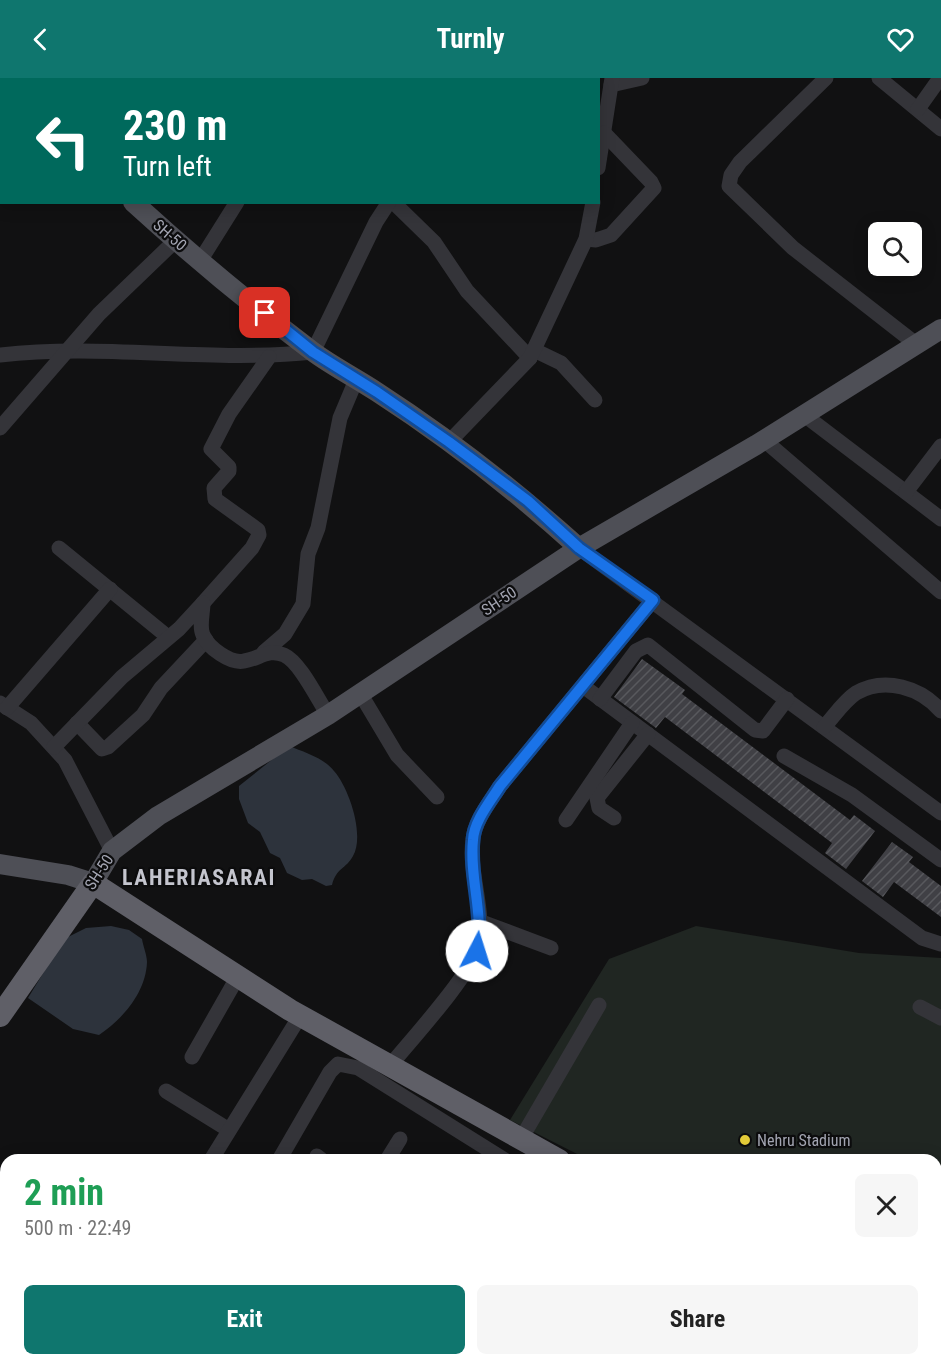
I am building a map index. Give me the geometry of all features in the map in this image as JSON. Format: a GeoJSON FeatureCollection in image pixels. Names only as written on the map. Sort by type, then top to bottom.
{"type":"FeatureCollection","features":[{"type":"Feature","properties":{"kind":"highway"},"geometry":{"type":"LineString","coordinates":[[93,883],[237,978],[300,1016],[548,1154]]}},
{"type":"Feature","properties":{"kind":"highway","name":"SH-50"},"geometry":{"type":"LineString","coordinates":[[0,1016],[93,883]]}},
{"type":"Feature","properties":{"kind":"main road","name":"SH-50"},"geometry":{"type":"LineString","coordinates":[[93,883],[112,851],[158,816],[328,715],[579,548],[528,501],[449,442],[313,352],[200,261],[135,204]]}},
{"type":"Feature","properties":{"kind":"main road"},"geometry":{"type":"LineString","coordinates":[[579,548],[764,440],[941,329]]}},
{"type":"Feature","properties":{"kind":"main road"},"geometry":{"type":"LineString","coordinates":[[0,864],[68,875],[93,883]]}},
{"type":"Feature","properties":{"kind":"street"},"geometry":{"type":"LineString","coordinates":[[600,157],[611,81],[642,78]]}},
{"type":"Feature","properties":{"kind":"street"},"geometry":{"type":"LineString","coordinates":[[826,78],[740,162],[731,175],[729,186],[793,248],[916,344]]}},
{"type":"Feature","properties":{"kind":"street"},"geometry":{"type":"LineString","coordinates":[[879,78],[941,129]]}},
{"type":"Feature","properties":{"kind":"street"},"geometry":{"type":"LineString","coordinates":[[918,109],[940,78]]}},
{"type":"Feature","properties":{"kind":"street"},"geometry":{"type":"LineString","coordinates":[[585,239],[596,240],[611,235],[654,188],[651,182],[604,134]]}},
{"type":"Feature","properties":{"kind":"street"},"geometry":{"type":"LineString","coordinates":[[200,261],[236,204]]}},
{"type":"Feature","properties":{"kind":"street"},"geometry":{"type":"LineString","coordinates":[[0,355],[70,349],[269,357],[313,352],[376,222],[390,204]]}},
{"type":"Feature","properties":{"kind":"street"},"geometry":{"type":"LineString","coordinates":[[393,204],[434,242],[467,291],[532,354],[561,363],[595,400]]}},
{"type":"Feature","properties":{"kind":"street"},"geometry":{"type":"LineString","coordinates":[[449,442],[532,354],[585,239],[593,204]]}},
{"type":"Feature","properties":{"kind":"street"},"geometry":{"type":"LineString","coordinates":[[0,428],[99,314],[175,240]]}},
{"type":"Feature","properties":{"kind":"street"},"geometry":{"type":"LineString","coordinates":[[54,747],[122,676],[168,637],[203,603],[252,548],[259,536],[258,531],[214,499],[214,488],[229,467],[211,449],[230,414],[269,357]]}},
{"type":"Feature","properties":{"kind":"street"},"geometry":{"type":"LineString","coordinates":[[203,603],[202,634],[206,640],[233,660],[245,661],[264,652],[285,634],[303,604],[308,554],[318,528],[340,418],[356,380]]}},
{"type":"Feature","properties":{"kind":"street"},"geometry":{"type":"LineString","coordinates":[[804,414],[941,519]]}},
{"type":"Feature","properties":{"kind":"street"},"geometry":{"type":"LineString","coordinates":[[764,440],[941,592]]}},
{"type":"Feature","properties":{"kind":"street"},"geometry":{"type":"LineString","coordinates":[[906,492],[941,446]]}},
{"type":"Feature","properties":{"kind":"street"},"geometry":{"type":"LineString","coordinates":[[59,548],[168,637]]}},
{"type":"Feature","properties":{"kind":"street"},"geometry":{"type":"LineString","coordinates":[[579,548],[938,810],[941,792]]}},
{"type":"Feature","properties":{"kind":"street"},"geometry":{"type":"LineString","coordinates":[[110,589],[4,705],[31,723],[65,760],[112,851]]}},
{"type":"Feature","properties":{"kind":"street"},"geometry":{"type":"LineString","coordinates":[[389,1067],[468,967],[477,951],[479,921],[472,840],[475,830],[500,786],[653,600]]}},
{"type":"Feature","properties":{"kind":"street"},"geometry":{"type":"LineString","coordinates":[[77,723],[95,745],[102,749],[108,747],[143,715],[161,688],[206,640]]}},
{"type":"Feature","properties":{"kind":"street"},"geometry":{"type":"LineString","coordinates":[[600,699],[636,651],[648,645],[755,730],[763,731],[768,726],[786,699]]}},
{"type":"Feature","properties":{"kind":"street"},"geometry":{"type":"LineString","coordinates":[[264,652],[286,656],[294,663],[328,715]]}},
{"type":"Feature","properties":{"kind":"street"},"geometry":{"type":"LineString","coordinates":[[583,686],[922,938],[941,944]]}},
{"type":"Feature","properties":{"kind":"street"},"geometry":{"type":"LineString","coordinates":[[824,727],[847,700],[867,688],[904,686],[917,692],[941,711]]}},
{"type":"Feature","properties":{"kind":"street"},"geometry":{"type":"LineString","coordinates":[[360,693],[397,755],[437,796]]}},
{"type":"Feature","properties":{"kind":"street"},"geometry":{"type":"LineString","coordinates":[[566,820],[632,723]]}},
{"type":"Feature","properties":{"kind":"street"},"geometry":{"type":"LineString","coordinates":[[614,818],[599,808],[597,798],[648,734]]}},
{"type":"Feature","properties":{"kind":"street"},"geometry":{"type":"LineString","coordinates":[[784,756],[852,795],[941,860]]}},
{"type":"Feature","properties":{"kind":"street"},"geometry":{"type":"LineString","coordinates":[[479,921],[551,948]]}},
{"type":"Feature","properties":{"kind":"street"},"geometry":{"type":"LineString","coordinates":[[192,1057],[237,978]]}},
{"type":"Feature","properties":{"kind":"street"},"geometry":{"type":"LineString","coordinates":[[521,1139],[599,1005]]}},
{"type":"Feature","properties":{"kind":"street"},"geometry":{"type":"LineString","coordinates":[[920,1007],[941,1018]]}},
{"type":"Feature","properties":{"kind":"street"},"geometry":{"type":"LineString","coordinates":[[215,1154],[300,1016]]}},
{"type":"Feature","properties":{"kind":"street"},"geometry":{"type":"LineString","coordinates":[[282,1154],[330,1072],[338,1064],[346,1064],[358,1068],[495,1154]]}},
{"type":"Feature","properties":{"kind":"street"},"geometry":{"type":"LineString","coordinates":[[166,1091],[229,1130]]}},
{"type":"Feature","properties":{"kind":"street"},"geometry":{"type":"LineString","coordinates":[[391,1154],[400,1139]]}},
{"type":"Feature","properties":{"kind":"shaded area"},"geometry":{"type":"Polygon","coordinates":[[[289,746],[330,766],[345,788],[354,812],[356,847],[353,856],[336,875],[332,885],[326,886],[312,879],[302,880],[287,873],[280,858],[270,853],[260,832],[248,823],[239,799],[239,786],[289,746]]]}},
{"type":"Feature","properties":{"kind":"shaded area"},"geometry":{"type":"Polygon","coordinates":[[[111,926],[129,930],[142,939],[147,962],[146,973],[138,994],[132,1004],[108,1028],[99,1035],[73,1029],[28,998],[64,939],[86,928],[111,926]]]}},
{"type":"Feature","properties":{"kind":"shaded area","name":"Nehru Stadium"},"geometry":{"type":"Polygon","coordinates":[[[696,926],[859,953],[941,958],[941,1154],[577,1154],[510,1120],[609,959],[696,926]]]}},
{"type":"Feature","properties":{"kind":"building"},"geometry":{"type":"Polygon","coordinates":[[[642,659],[685,690],[682,694],[850,820],[854,815],[875,831],[846,869],[825,853],[832,843],[665,717],[656,728],[614,697],[642,659]]]}},
{"type":"Feature","properties":{"kind":"building"},"geometry":{"type":"Polygon","coordinates":[[[892,842],[913,857],[909,862],[941,886],[941,917],[894,882],[883,897],[862,881],[892,842]]]}},
{"type":"Feature","properties":{"kind":"place","name":"Nehru Stadium"},"geometry":{"type":"Point","coordinates":[745,1140]}},
{"type":"Feature","properties":{"kind":"district","name":"LAHERIASARAI"},"geometry":{"type":"Point","coordinates":[199,877]}},
{"type":"Feature","properties":{"kind":"route"},"geometry":{"type":"LineString","coordinates":[[265,313],[313,352],[377,392],[449,442],[528,501],[579,548],[653,600],[500,786],[484,811],[472,840],[480,932],[477,951]]}}]}
